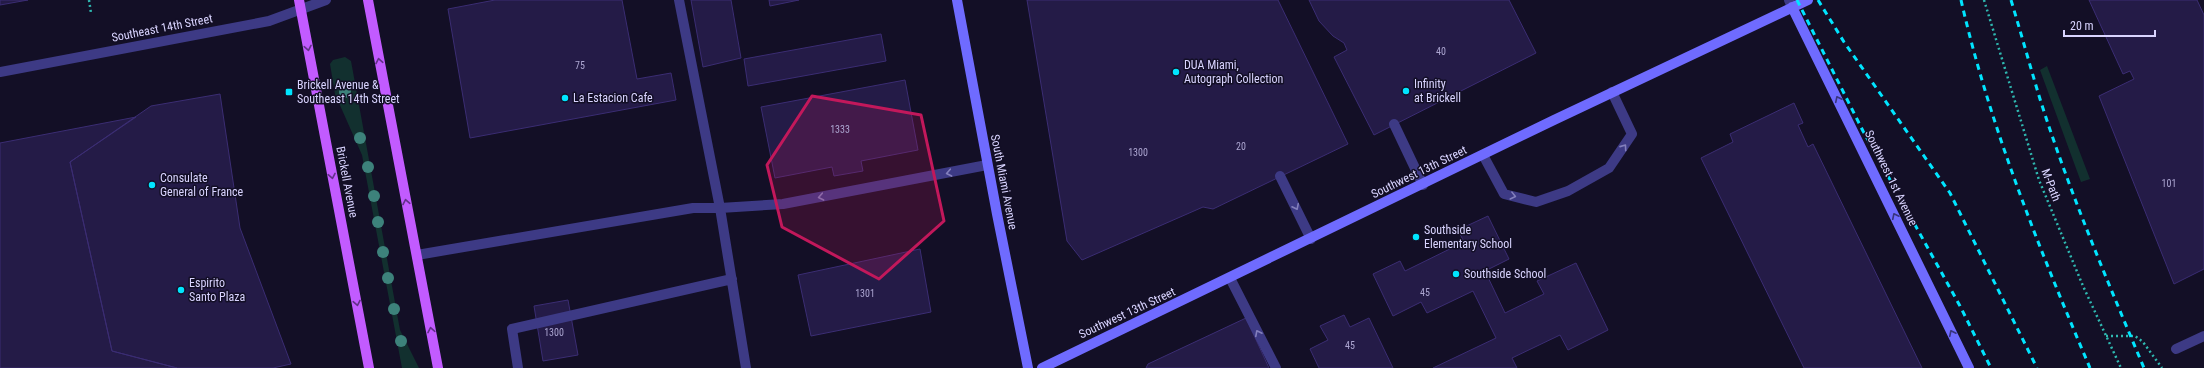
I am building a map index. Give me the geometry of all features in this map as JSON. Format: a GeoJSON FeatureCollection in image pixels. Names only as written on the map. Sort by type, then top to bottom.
{"type":"FeatureCollection","features":[{"type":"Feature","properties":{"kind":"main road"},"geometry":{"type":"LineString","coordinates":[[368,0],[438,368]]}},
{"type":"Feature","properties":{"kind":"main road","name":"South Miami Avenue"},"geometry":{"type":"LineString","coordinates":[[957,0],[1028,368]]}},
{"type":"Feature","properties":{"kind":"main road","name":"Southwest 13th Street"},"geometry":{"type":"LineString","coordinates":[[1042,368],[1423,185],[1791,4],[1808,0]]}},
{"type":"Feature","properties":{"kind":"main road","name":"Southwest 1st Avenue"},"geometry":{"type":"LineString","coordinates":[[1791,4],[1969,368]]}},
{"type":"Feature","properties":{"kind":"main road","name":"Brickell Avenue"},"geometry":{"type":"LineString","coordinates":[[300,5],[369,368]]}},
{"type":"Feature","properties":{"kind":"street","name":"Southeast 14th Street"},"geometry":{"type":"LineString","coordinates":[[0,72],[269,21],[300,5],[326,0]]}},
{"type":"Feature","properties":{"kind":"street"},"geometry":{"type":"LineString","coordinates":[[679,0],[720,208],[746,368]]}},
{"type":"Feature","properties":{"kind":"street"},"geometry":{"type":"LineString","coordinates":[[1483,155],[1504,194],[1536,202],[1568,191],[1609,168],[1632,134],[1612,92]]}},
{"type":"Feature","properties":{"kind":"street"},"geometry":{"type":"LineString","coordinates":[[1394,124],[1423,185]]}},
{"type":"Feature","properties":{"kind":"street"},"geometry":{"type":"LineString","coordinates":[[417,255],[693,208],[783,204],[988,166]]}},
{"type":"Feature","properties":{"kind":"street"},"geometry":{"type":"LineString","coordinates":[[1280,176],[1311,239]]}},
{"type":"Feature","properties":{"kind":"street"},"geometry":{"type":"LineString","coordinates":[[1230,278],[1276,368]]}},
{"type":"Feature","properties":{"kind":"street"},"geometry":{"type":"LineString","coordinates":[[518,368],[512,329],[732,279]]}},
{"type":"Feature","properties":{"kind":"street"},"geometry":{"type":"LineString","coordinates":[[2176,349],[2204,336]]}},
{"type":"Feature","properties":{"kind":"path"},"geometry":{"type":"LineString","coordinates":[[89,0],[91,13]]}},
{"type":"Feature","properties":{"kind":"path","name":"M-Path"},"geometry":{"type":"LineString","coordinates":[[1984,0],[2039,180],[2121,368]]}},
{"type":"Feature","properties":{"kind":"path"},"geometry":{"type":"LineString","coordinates":[[2106,336],[2135,336],[2143,342],[2162,368]]}},
{"type":"Feature","properties":{"kind":"highlighted area"},"geometry":{"type":"Polygon","coordinates":[[[812,96],[921,115],[944,221],[879,279],[782,227],[767,165],[812,96]]]}},
{"type":"Feature","properties":{"kind":"green space"},"geometry":{"type":"Polygon","coordinates":[[[345,57],[351,61],[400,330],[419,368],[402,368],[362,155],[335,94],[330,64],[333,60],[345,57]]]}},
{"type":"Feature","properties":{"kind":"green space"},"geometry":{"type":"Polygon","coordinates":[[[2047,66],[2090,179],[2081,182],[2040,70],[2047,66]]]}},
{"type":"Feature","properties":{"kind":"building"},"geometry":{"type":"Polygon","coordinates":[[[0,0],[28,0],[0,5],[0,0]]]}},
{"type":"Feature","properties":{"kind":"building"},"geometry":{"type":"Polygon","coordinates":[[[495,0],[622,0],[637,79],[671,73],[676,100],[470,138],[448,9],[495,0]]]}},
{"type":"Feature","properties":{"kind":"building"},"geometry":{"type":"Polygon","coordinates":[[[691,0],[731,0],[741,58],[703,67],[691,0]]]}},
{"type":"Feature","properties":{"kind":"building"},"geometry":{"type":"Polygon","coordinates":[[[769,0],[799,0],[770,6],[769,0]]]}},
{"type":"Feature","properties":{"kind":"building","name":"DUA Miami, Autograph Collection"},"geometry":{"type":"Polygon","coordinates":[[[1027,0],[1278,0],[1348,144],[1213,209],[1203,207],[1082,260],[1067,241],[1027,0]]]}},
{"type":"Feature","properties":{"kind":"building","name":"Infinity at Brickell"},"geometry":{"type":"Polygon","coordinates":[[[1309,0],[1509,0],[1536,53],[1374,135],[1334,57],[1347,50],[1344,43],[1333,36],[1319,21],[1309,0]]]}},
{"type":"Feature","properties":{"kind":"building"},"geometry":{"type":"Polygon","coordinates":[[[2089,0],[2197,0],[2204,15],[2204,269],[2174,284],[2099,96],[2134,79],[2130,71],[2123,74],[2089,0]]]}},
{"type":"Feature","properties":{"kind":"building"},"geometry":{"type":"Polygon","coordinates":[[[881,34],[886,61],[748,86],[744,59],[881,34]]]}},
{"type":"Feature","properties":{"kind":"building"},"geometry":{"type":"Polygon","coordinates":[[[905,80],[918,150],[861,161],[863,171],[834,176],[832,167],[775,178],[761,107],[905,80]]]}},
{"type":"Feature","properties":{"kind":"building","name":"Espirito Santo Plaza"},"geometry":{"type":"Polygon","coordinates":[[[220,94],[240,228],[291,364],[273,368],[177,368],[112,351],[70,162],[151,106],[220,94]]]}},
{"type":"Feature","properties":{"kind":"building"},"geometry":{"type":"Polygon","coordinates":[[[1794,103],[1803,123],[1798,125],[1808,147],[1813,144],[1922,368],[1804,368],[1701,158],[1733,142],[1730,134],[1794,103]]]}},
{"type":"Feature","properties":{"kind":"building"},"geometry":{"type":"Polygon","coordinates":[[[136,117],[70,162],[112,351],[177,368],[0,368],[0,143],[136,117]]]}},
{"type":"Feature","properties":{"kind":"building"},"geometry":{"type":"Polygon","coordinates":[[[1488,216],[1509,259],[1485,271],[1505,313],[1544,294],[1537,281],[1576,263],[1608,330],[1568,350],[1560,335],[1512,358],[1517,368],[1433,368],[1496,338],[1473,291],[1427,313],[1421,302],[1393,316],[1373,274],[1400,261],[1405,271],[1464,242],[1458,230],[1488,216]]]}},
{"type":"Feature","properties":{"kind":"building"},"geometry":{"type":"Polygon","coordinates":[[[920,249],[931,312],[811,336],[798,275],[920,249]]]}},
{"type":"Feature","properties":{"kind":"building"},"geometry":{"type":"Polygon","coordinates":[[[568,300],[578,355],[543,361],[534,306],[568,300]]]}},
{"type":"Feature","properties":{"kind":"building"},"geometry":{"type":"Polygon","coordinates":[[[1344,315],[1350,327],[1369,318],[1393,368],[1319,368],[1310,349],[1328,340],[1320,326],[1344,315]]]}},
{"type":"Feature","properties":{"kind":"building"},"geometry":{"type":"Polygon","coordinates":[[[1246,318],[1269,368],[1146,368],[1148,364],[1246,318]]]}},
{"type":"Feature","properties":{"kind":"railway"},"geometry":{"type":"LineString","coordinates":[[1797,0],[1863,131],[1960,306],[1991,368]]}},
{"type":"Feature","properties":{"kind":"railway"},"geometry":{"type":"LineString","coordinates":[[1818,0],[1844,42],[1950,193],[2037,368]]}},
{"type":"Feature","properties":{"kind":"railway"},"geometry":{"type":"LineString","coordinates":[[1961,0],[1986,94],[2017,187],[2052,278],[2090,368]]}},
{"type":"Feature","properties":{"kind":"railway"},"geometry":{"type":"LineString","coordinates":[[2011,0],[2040,99],[2063,167],[2089,235],[2144,368]]}},
{"type":"Feature","properties":{"kind":"place","name":"DUA Miami, Autograph Collection"},"geometry":{"type":"Point","coordinates":[1176,72]}},
{"type":"Feature","properties":{"kind":"place","name":"Infinity at Brickell"},"geometry":{"type":"Point","coordinates":[1406,91]}},
{"type":"Feature","properties":{"kind":"place","name":"Brickell Avenue & Southeast 14th Street"},"geometry":{"type":"Point","coordinates":[289,92]}},
{"type":"Feature","properties":{"kind":"place","name":"La Estacion Cafe"},"geometry":{"type":"Point","coordinates":[565,98]}},
{"type":"Feature","properties":{"kind":"place","name":"Consulate General of France"},"geometry":{"type":"Point","coordinates":[152,185]}},
{"type":"Feature","properties":{"kind":"place","name":"Southside Elementary School"},"geometry":{"type":"Point","coordinates":[1416,237]}},
{"type":"Feature","properties":{"kind":"place","name":"Southside School"},"geometry":{"type":"Point","coordinates":[1456,274]}},
{"type":"Feature","properties":{"kind":"place","name":"Espirito Santo Plaza"},"geometry":{"type":"Point","coordinates":[181,290]}}]}
